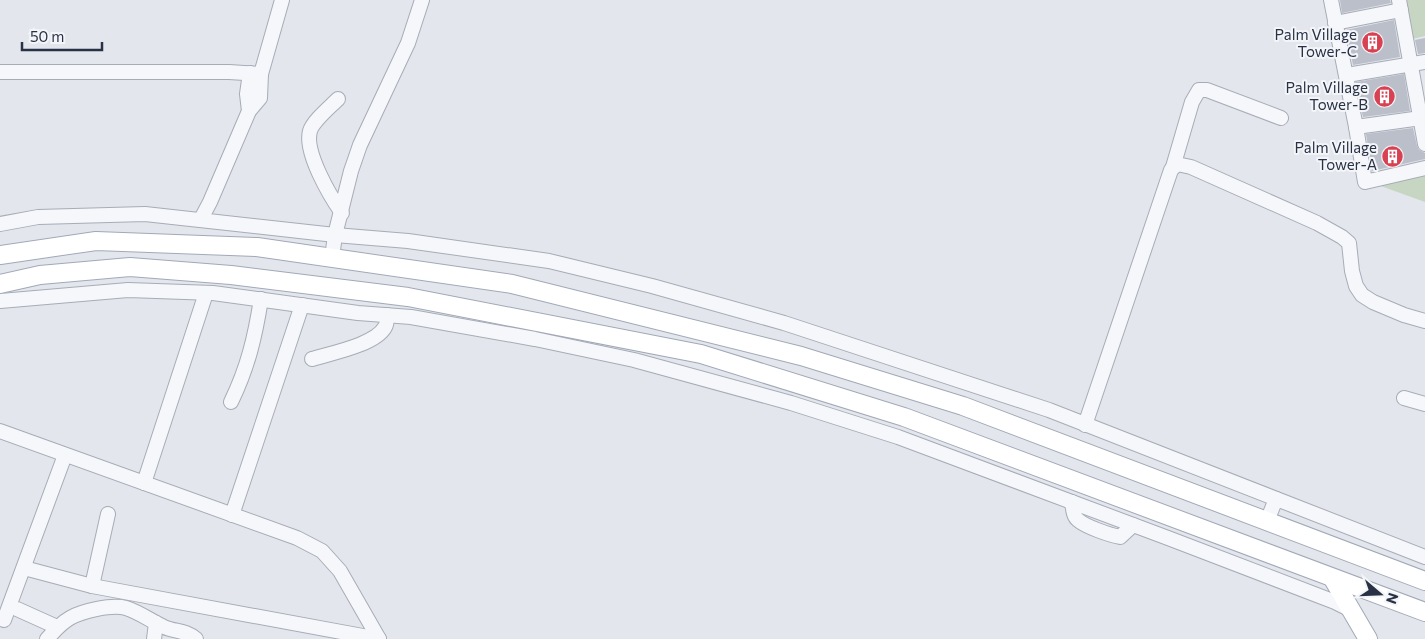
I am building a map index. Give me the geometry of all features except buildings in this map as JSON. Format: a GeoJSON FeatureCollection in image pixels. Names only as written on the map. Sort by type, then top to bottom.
{"type":"FeatureCollection","features":[{"type":"Feature","properties":{"kind":"main road"},"geometry":{"type":"LineString","coordinates":[[0,255],[96,241],[258,247],[512,284],[801,356],[963,406],[1425,581]]}},
{"type":"Feature","properties":{"kind":"main road"},"geometry":{"type":"LineString","coordinates":[[0,284],[40,275],[130,267],[231,275],[408,297],[701,354],[904,416],[1425,612]]}},
{"type":"Feature","properties":{"kind":"main road"},"geometry":{"type":"LineString","coordinates":[[1404,573],[1425,573]]}},
{"type":"Feature","properties":{"kind":"main road"},"geometry":{"type":"LineString","coordinates":[[1333,578],[1368,639]]}},
{"type":"Feature","properties":{"kind":"street"},"geometry":{"type":"LineString","coordinates":[[200,219],[210,202],[249,112],[260,98],[255,73],[282,0]]}},
{"type":"Feature","properties":{"kind":"street"},"geometry":{"type":"LineString","coordinates":[[332,258],[335,235],[351,171],[360,145],[408,43],[422,0]]}},
{"type":"Feature","properties":{"kind":"street"},"geometry":{"type":"LineString","coordinates":[[1331,0],[1365,182],[1425,168]]}},
{"type":"Feature","properties":{"kind":"street"},"geometry":{"type":"LineString","coordinates":[[1336,23],[1400,5],[1425,144]]}},
{"type":"Feature","properties":{"kind":"street"},"geometry":{"type":"LineString","coordinates":[[1346,75],[1425,62]]}},
{"type":"Feature","properties":{"kind":"street"},"geometry":{"type":"LineString","coordinates":[[0,72],[255,73]]}},
{"type":"Feature","properties":{"kind":"street"},"geometry":{"type":"LineString","coordinates":[[1085,425],[1173,167],[1192,102],[1199,90],[1207,90],[1281,118]]}},
{"type":"Feature","properties":{"kind":"street"},"geometry":{"type":"LineString","coordinates":[[338,99],[312,127],[309,135],[313,156],[322,180],[342,213]]}},
{"type":"Feature","properties":{"kind":"street"},"geometry":{"type":"LineString","coordinates":[[1356,127],[1421,118]]}},
{"type":"Feature","properties":{"kind":"street"},"geometry":{"type":"LineString","coordinates":[[1173,167],[1179,163],[1191,167],[1317,223],[1342,237],[1349,243],[1352,270],[1356,286],[1362,295],[1368,300],[1404,315],[1425,320]]}},
{"type":"Feature","properties":{"kind":"street"},"geometry":{"type":"LineString","coordinates":[[0,224],[38,217],[145,214],[408,241],[548,261],[652,286],[829,337],[1049,410],[1425,557]]}},
{"type":"Feature","properties":{"kind":"street"},"geometry":{"type":"LineString","coordinates":[[0,301],[128,290],[206,293],[410,318],[472,328],[634,360],[791,403],[898,438],[1133,525],[1335,602],[1351,610]]}},
{"type":"Feature","properties":{"kind":"street"},"geometry":{"type":"LineString","coordinates":[[144,483],[206,293]]}},
{"type":"Feature","properties":{"kind":"street"},"geometry":{"type":"LineString","coordinates":[[231,402],[242,379],[253,345],[261,299]]}},
{"type":"Feature","properties":{"kind":"street"},"geometry":{"type":"LineString","coordinates":[[232,515],[302,305]]}},
{"type":"Feature","properties":{"kind":"street"},"geometry":{"type":"LineString","coordinates":[[312,359],[367,342],[381,333],[386,326],[387,316]]}},
{"type":"Feature","properties":{"kind":"street"},"geometry":{"type":"LineString","coordinates":[[1404,398],[1425,404]]}},
{"type":"Feature","properties":{"kind":"street"},"geometry":{"type":"LineString","coordinates":[[0,431],[297,538],[322,550],[340,571],[379,639],[92,586],[24,568]]}},
{"type":"Feature","properties":{"kind":"street"},"geometry":{"type":"LineString","coordinates":[[4,620],[65,455]]}},
{"type":"Feature","properties":{"kind":"street"},"geometry":{"type":"LineString","coordinates":[[1267,521],[1276,499]]}},
{"type":"Feature","properties":{"kind":"street"},"geometry":{"type":"LineString","coordinates":[[92,586],[108,514]]}},
{"type":"Feature","properties":{"kind":"street"},"geometry":{"type":"LineString","coordinates":[[1232,563],[1261,551]]}},
{"type":"Feature","properties":{"kind":"street"},"geometry":{"type":"LineString","coordinates":[[47,639],[57,627],[70,618],[118,606],[135,612],[166,628],[187,633],[196,639]]}},
{"type":"Feature","properties":{"kind":"street"},"geometry":{"type":"LineString","coordinates":[[17,609],[57,627]]}},
{"type":"Feature","properties":{"kind":"street"},"geometry":{"type":"LineString","coordinates":[[154,639],[156,623]]}},
{"type":"Feature","properties":{"kind":"green space"},"geometry":{"type":"Polygon","coordinates":[[[1405,0],[1425,0],[1425,36],[1412,39],[1405,0]]]}},
{"type":"Feature","properties":{"kind":"green space"},"geometry":{"type":"Polygon","coordinates":[[[1425,174],[1425,202],[1378,185],[1425,174]]]}},
{"type":"Feature","properties":{"kind":"place","name":"Palm Village Tower-C"},"geometry":{"type":"Point","coordinates":[1373,43]}},
{"type":"Feature","properties":{"kind":"place","name":"Palm Village Tower-B"},"geometry":{"type":"Point","coordinates":[1384,96]}},
{"type":"Feature","properties":{"kind":"place","name":"Palm Village Tower-A"},"geometry":{"type":"Point","coordinates":[1393,156]}}]}
